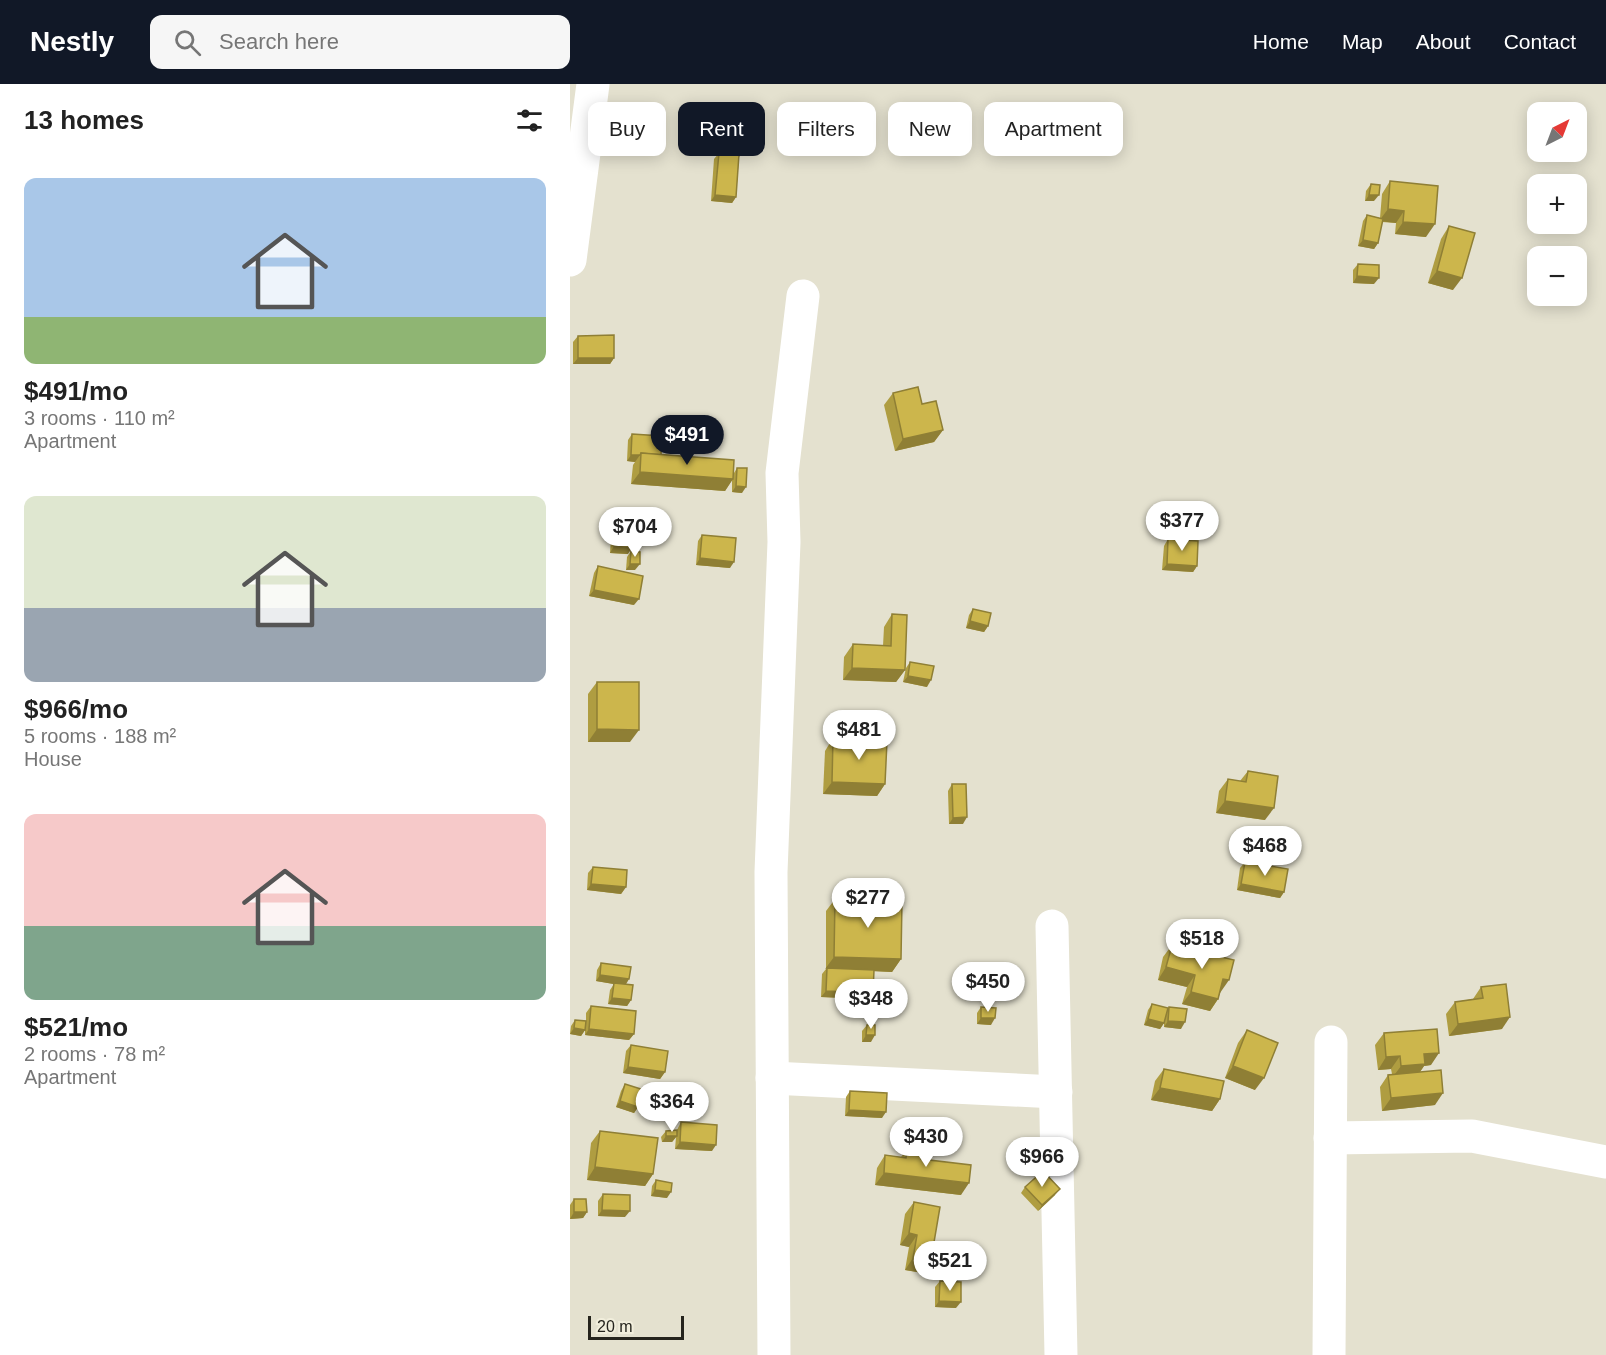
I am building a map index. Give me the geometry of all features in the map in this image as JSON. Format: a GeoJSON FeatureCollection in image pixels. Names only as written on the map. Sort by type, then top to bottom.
{"type":"FeatureCollection","features":[{"type":"Feature","properties":{"kind":"street"},"geometry":{"type":"LineString","coordinates":[[570,260],[593,84]]}},
{"type":"Feature","properties":{"kind":"street"},"geometry":{"type":"LineString","coordinates":[[774,1355],[771,872],[784,542],[782,473],[803,296]]}},
{"type":"Feature","properties":{"kind":"street"},"geometry":{"type":"LineString","coordinates":[[1052,926],[1061,1355]]}},
{"type":"Feature","properties":{"kind":"street"},"geometry":{"type":"LineString","coordinates":[[1329,1355],[1331,1042]]}},
{"type":"Feature","properties":{"kind":"street"},"geometry":{"type":"LineString","coordinates":[[772,1078],[1056,1092]]}},
{"type":"Feature","properties":{"kind":"street"},"geometry":{"type":"LineString","coordinates":[[1330,1138],[1472,1136],[1606,1161]]}},
{"type":"Feature","properties":{"kind":"building"},"geometry":{"type":"Polygon","coordinates":[[[719,156],[739,156],[736,197],[715,195],[719,156]]]}},
{"type":"Feature","properties":{"kind":"building"},"geometry":{"type":"Polygon","coordinates":[[[1390,181],[1438,186],[1435,224],[1403,222],[1404,211],[1388,209],[1390,181]]]}},
{"type":"Feature","properties":{"kind":"building"},"geometry":{"type":"Polygon","coordinates":[[[1371,184],[1380,185],[1379,195],[1369,195],[1371,184]]]}},
{"type":"Feature","properties":{"kind":"building"},"geometry":{"type":"Polygon","coordinates":[[[1367,215],[1383,219],[1378,243],[1363,240],[1367,215]]]}},
{"type":"Feature","properties":{"kind":"building"},"geometry":{"type":"Polygon","coordinates":[[[1449,226],[1475,233],[1462,278],[1437,271],[1449,226]]]}},
{"type":"Feature","properties":{"kind":"building"},"geometry":{"type":"Polygon","coordinates":[[[1358,264],[1379,265],[1379,278],[1357,276],[1358,264]]]}},
{"type":"Feature","properties":{"kind":"building"},"geometry":{"type":"Polygon","coordinates":[[[614,335],[614,358],[578,358],[578,336],[614,335]]]}},
{"type":"Feature","properties":{"kind":"building"},"geometry":{"type":"Polygon","coordinates":[[[918,387],[922,404],[936,401],[943,430],[903,439],[893,393],[918,387]]]}},
{"type":"Feature","properties":{"kind":"building"},"geometry":{"type":"Polygon","coordinates":[[[632,434],[662,436],[661,455],[641,453],[631,455],[632,434]]]}},
{"type":"Feature","properties":{"kind":"building"},"geometry":{"type":"Polygon","coordinates":[[[641,453],[734,460],[733,479],[640,472],[641,453]]]}},
{"type":"Feature","properties":{"kind":"building"},"geometry":{"type":"Polygon","coordinates":[[[737,468],[747,468],[746,487],[736,486],[737,468]]]}},
{"type":"Feature","properties":{"kind":"building"},"geometry":{"type":"Polygon","coordinates":[[[615,530],[633,532],[632,548],[614,546],[615,530]]]}},
{"type":"Feature","properties":{"kind":"building"},"geometry":{"type":"Polygon","coordinates":[[[702,535],[736,538],[734,562],[700,558],[702,535]]]}},
{"type":"Feature","properties":{"kind":"building"},"geometry":{"type":"Polygon","coordinates":[[[1168,539],[1198,541],[1197,566],[1167,564],[1168,539]]]}},
{"type":"Feature","properties":{"kind":"building"},"geometry":{"type":"Polygon","coordinates":[[[631,551],[640,552],[640,564],[630,564],[631,551]]]}},
{"type":"Feature","properties":{"kind":"building"},"geometry":{"type":"Polygon","coordinates":[[[598,566],[643,576],[639,599],[594,590],[598,566]]]}},
{"type":"Feature","properties":{"kind":"building"},"geometry":{"type":"Polygon","coordinates":[[[973,609],[991,613],[988,626],[970,621],[973,609]]]}},
{"type":"Feature","properties":{"kind":"building"},"geometry":{"type":"Polygon","coordinates":[[[892,614],[907,615],[905,670],[852,668],[853,644],[891,646],[892,614]]]}},
{"type":"Feature","properties":{"kind":"building"},"geometry":{"type":"Polygon","coordinates":[[[910,662],[934,666],[931,680],[908,676],[910,662]]]}},
{"type":"Feature","properties":{"kind":"building"},"geometry":{"type":"Polygon","coordinates":[[[597,682],[639,682],[639,730],[597,729],[597,682]]]}},
{"type":"Feature","properties":{"kind":"building"},"geometry":{"type":"Polygon","coordinates":[[[833,738],[887,741],[885,784],[832,782],[833,738]]]}},
{"type":"Feature","properties":{"kind":"building"},"geometry":{"type":"Polygon","coordinates":[[[1248,771],[1278,776],[1274,808],[1225,801],[1228,779],[1246,782],[1248,771]]]}},
{"type":"Feature","properties":{"kind":"building"},"geometry":{"type":"Polygon","coordinates":[[[952,784],[966,784],[967,817],[953,818],[952,784]]]}},
{"type":"Feature","properties":{"kind":"building"},"geometry":{"type":"Polygon","coordinates":[[[1268,836],[1286,837],[1285,849],[1266,847],[1268,836]]]}},
{"type":"Feature","properties":{"kind":"building"},"geometry":{"type":"Polygon","coordinates":[[[1245,862],[1288,869],[1284,892],[1241,884],[1245,862]]]}},
{"type":"Feature","properties":{"kind":"building"},"geometry":{"type":"Polygon","coordinates":[[[593,867],[627,870],[626,887],[591,884],[593,867]]]}},
{"type":"Feature","properties":{"kind":"building"},"geometry":{"type":"Polygon","coordinates":[[[835,899],[902,901],[901,959],[834,957],[835,899]]]}},
{"type":"Feature","properties":{"kind":"building"},"geometry":{"type":"Polygon","coordinates":[[[1172,945],[1234,960],[1229,980],[1223,979],[1218,999],[1191,992],[1195,975],[1166,967],[1172,945]]]}},
{"type":"Feature","properties":{"kind":"building"},"geometry":{"type":"Polygon","coordinates":[[[601,963],[631,967],[629,979],[600,975],[601,963]]]}},
{"type":"Feature","properties":{"kind":"building"},"geometry":{"type":"Polygon","coordinates":[[[827,968],[874,970],[873,993],[826,991],[827,968]]]}},
{"type":"Feature","properties":{"kind":"building"},"geometry":{"type":"Polygon","coordinates":[[[614,983],[633,985],[631,1000],[612,998],[614,983]]]}},
{"type":"Feature","properties":{"kind":"building"},"geometry":{"type":"Polygon","coordinates":[[[1506,984],[1510,1017],[1458,1024],[1455,1002],[1483,998],[1481,987],[1506,984]]]}},
{"type":"Feature","properties":{"kind":"building"},"geometry":{"type":"Polygon","coordinates":[[[1152,1004],[1168,1008],[1164,1023],[1148,1019],[1152,1004]]]}},
{"type":"Feature","properties":{"kind":"building"},"geometry":{"type":"Polygon","coordinates":[[[591,1006],[636,1011],[634,1034],[589,1029],[591,1006]]]}},
{"type":"Feature","properties":{"kind":"building"},"geometry":{"type":"Polygon","coordinates":[[[981,1007],[996,1008],[995,1018],[981,1018],[981,1007]]]}},
{"type":"Feature","properties":{"kind":"building"},"geometry":{"type":"Polygon","coordinates":[[[1169,1007],[1187,1009],[1185,1022],[1168,1021],[1169,1007]]]}},
{"type":"Feature","properties":{"kind":"building"},"geometry":{"type":"Polygon","coordinates":[[[575,1020],[586,1021],[585,1030],[574,1028],[575,1020]]]}},
{"type":"Feature","properties":{"kind":"building"},"geometry":{"type":"Polygon","coordinates":[[[867,1025],[875,1025],[875,1035],[866,1035],[867,1025]]]}},
{"type":"Feature","properties":{"kind":"building"},"geometry":{"type":"Polygon","coordinates":[[[1437,1029],[1439,1053],[1424,1054],[1425,1064],[1401,1066],[1400,1056],[1386,1057],[1384,1033],[1437,1029]]]}},
{"type":"Feature","properties":{"kind":"building"},"geometry":{"type":"Polygon","coordinates":[[[1247,1030],[1278,1043],[1264,1078],[1233,1066],[1247,1030]]]}},
{"type":"Feature","properties":{"kind":"building"},"geometry":{"type":"Polygon","coordinates":[[[631,1045],[668,1051],[665,1072],[628,1067],[631,1045]]]}},
{"type":"Feature","properties":{"kind":"building"},"geometry":{"type":"Polygon","coordinates":[[[1164,1069],[1224,1081],[1220,1099],[1160,1088],[1164,1069]]]}},
{"type":"Feature","properties":{"kind":"building"},"geometry":{"type":"Polygon","coordinates":[[[1441,1070],[1443,1093],[1391,1098],[1388,1075],[1441,1070]]]}},
{"type":"Feature","properties":{"kind":"building"},"geometry":{"type":"Polygon","coordinates":[[[625,1084],[644,1090],[638,1107],[620,1101],[625,1084]]]}},
{"type":"Feature","properties":{"kind":"building"},"geometry":{"type":"Polygon","coordinates":[[[850,1091],[887,1093],[886,1112],[849,1110],[850,1091]]]}},
{"type":"Feature","properties":{"kind":"building"},"geometry":{"type":"Polygon","coordinates":[[[681,1122],[717,1125],[716,1145],[680,1142],[681,1122]]]}},
{"type":"Feature","properties":{"kind":"building"},"geometry":{"type":"Polygon","coordinates":[[[677,1130],[677,1136],[666,1136],[666,1131],[677,1130]]]}},
{"type":"Feature","properties":{"kind":"building"},"geometry":{"type":"Polygon","coordinates":[[[600,1131],[658,1138],[653,1174],[595,1167],[600,1131]]]}},
{"type":"Feature","properties":{"kind":"building"},"geometry":{"type":"Polygon","coordinates":[[[907,1149],[922,1150],[921,1159],[971,1165],[969,1183],[884,1173],[885,1155],[906,1158],[907,1149]]]}},
{"type":"Feature","properties":{"kind":"building"},"geometry":{"type":"Polygon","coordinates":[[[1043,1171],[1060,1189],[1042,1205],[1025,1187],[1043,1171]]]}},
{"type":"Feature","properties":{"kind":"building"},"geometry":{"type":"Polygon","coordinates":[[[656,1180],[672,1183],[671,1192],[655,1190],[656,1180]]]}},
{"type":"Feature","properties":{"kind":"building"},"geometry":{"type":"Polygon","coordinates":[[[603,1194],[630,1195],[630,1211],[602,1210],[603,1194]]]}},
{"type":"Feature","properties":{"kind":"building"},"geometry":{"type":"Polygon","coordinates":[[[574,1199],[586,1199],[587,1212],[574,1212],[574,1199]]]}},
{"type":"Feature","properties":{"kind":"building"},"geometry":{"type":"Polygon","coordinates":[[[914,1202],[940,1207],[931,1260],[913,1258],[917,1235],[909,1233],[914,1202]]]}},
{"type":"Feature","properties":{"kind":"building"},"geometry":{"type":"Polygon","coordinates":[[[940,1281],[961,1282],[961,1302],[939,1301],[940,1281]]]}}]}
